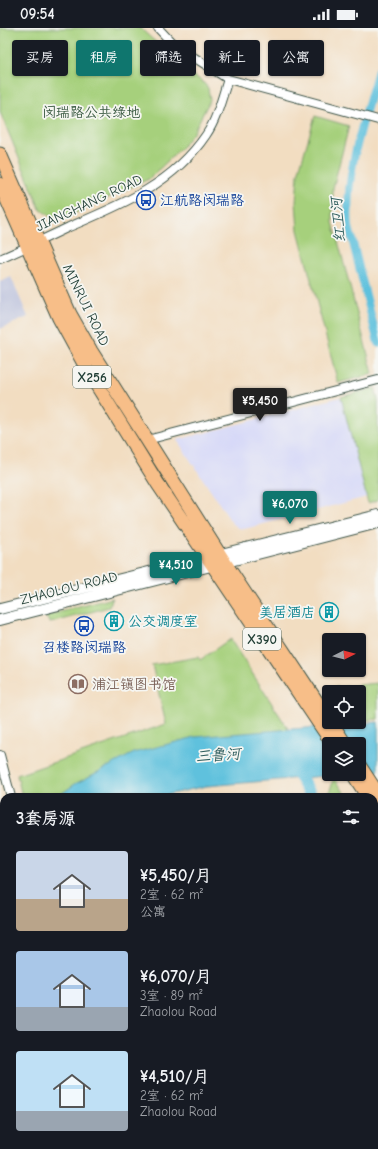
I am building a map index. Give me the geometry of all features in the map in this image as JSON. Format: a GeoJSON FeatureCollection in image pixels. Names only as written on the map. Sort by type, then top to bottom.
{"type":"FeatureCollection","features":[{"type":"Feature","properties":{"kind":"main road","name":"MINRUI ROAD"},"geometry":{"type":"LineString","coordinates":[[0,154],[59,318],[88,371],[158,484],[216,560]]}},
{"type":"Feature","properties":{"kind":"main road","name":"MINRUI ROAD"},"geometry":{"type":"LineString","coordinates":[[0,184],[91,351],[147,440],[216,560]]}},
{"type":"Feature","properties":{"kind":"main road","name":"X390"},"geometry":{"type":"LineString","coordinates":[[216,560],[322,717]]}},
{"type":"Feature","properties":{"kind":"main road","name":"X390"},"geometry":{"type":"LineString","coordinates":[[332,729],[339,737]]}},
{"type":"Feature","properties":{"kind":"main road"},"geometry":{"type":"LineString","coordinates":[[366,779],[377,793]]}},
{"type":"Feature","properties":{"kind":"main road"},"geometry":{"type":"LineString","coordinates":[[362,781],[367,793]]}},
{"type":"Feature","properties":{"kind":"street"},"geometry":{"type":"LineString","coordinates":[[158,28],[173,44],[228,79],[378,120]]}},
{"type":"Feature","properties":{"kind":"street","name":"JIANGHANG ROAD"},"geometry":{"type":"LineString","coordinates":[[0,259],[144,193],[168,177],[183,163],[206,135],[216,117],[228,79]]}},
{"type":"Feature","properties":{"kind":"street"},"geometry":{"type":"LineString","coordinates":[[147,440],[378,380]]}},
{"type":"Feature","properties":{"kind":"street","name":"ZHAOLOU ROAD"},"geometry":{"type":"LineString","coordinates":[[0,620],[378,515]]}},
{"type":"Feature","properties":{"kind":"street","name":"ZHAOLOU ROAD"},"geometry":{"type":"LineString","coordinates":[[0,609],[378,523]]}},
{"type":"Feature","properties":{"kind":"street"},"geometry":{"type":"LineString","coordinates":[[0,755],[10,793]]}},
{"type":"Feature","properties":{"kind":"shaded area"},"geometry":{"type":"Polygon","coordinates":[[[11,277],[28,317],[0,329],[0,282],[11,277]]]}},
{"type":"Feature","properties":{"kind":"shaded area"},"geometry":{"type":"Polygon","coordinates":[[[341,397],[367,497],[244,529],[239,528],[232,523],[177,440],[341,397]]]}},
{"type":"Feature","properties":{"kind":"green space","name":"闵瑞路公共绿地"},"geometry":{"type":"Polygon","coordinates":[[[0,28],[140,28],[153,40],[140,40],[140,76],[194,76],[202,81],[208,88],[210,100],[193,133],[182,147],[149,179],[64,218],[52,218],[40,209],[0,112],[0,28]]]}},
{"type":"Feature","properties":{"kind":"green space"},"geometry":{"type":"Polygon","coordinates":[[[315,116],[349,126],[333,188],[333,222],[373,374],[338,383],[298,230],[296,202],[298,174],[315,116]]]}},
{"type":"Feature","properties":{"kind":"green space"},"geometry":{"type":"Polygon","coordinates":[[[375,388],[378,401],[378,500],[368,503],[341,397],[375,388]]]}},
{"type":"Feature","properties":{"kind":"green space"},"geometry":{"type":"Polygon","coordinates":[[[113,598],[109,607],[55,622],[50,623],[45,616],[113,598]]]}},
{"type":"Feature","properties":{"kind":"green space"},"geometry":{"type":"Polygon","coordinates":[[[230,639],[289,730],[115,793],[21,793],[17,775],[166,724],[152,665],[198,657],[200,660],[230,639]]]}},
{"type":"Feature","properties":{"kind":"green space"},"geometry":{"type":"Polygon","coordinates":[[[378,683],[378,719],[366,720],[366,685],[358,685],[378,683]]]}},
{"type":"Feature","properties":{"kind":"green space"},"geometry":{"type":"Polygon","coordinates":[[[333,781],[337,781],[344,793],[329,793],[333,781]]]}},
{"type":"Feature","properties":{"kind":"water","name":"三鲁河"},"geometry":{"type":"Polygon","coordinates":[[[378,722],[378,771],[366,772],[366,737],[322,737],[322,776],[207,786],[175,793],[63,793],[75,784],[134,753],[195,737],[322,727],[322,729],[366,729],[366,723],[378,722]]]}},
{"type":"Feature","properties":{"kind":"waterway","name":"红卫河"},"geometry":{"type":"LineString","coordinates":[[378,70],[356,148],[349,187],[348,207],[349,227],[378,343]]}},
{"type":"Feature","properties":{"kind":"waterway"},"geometry":{"type":"LineString","coordinates":[[292,764],[310,793]]}},
{"type":"Feature","properties":{"kind":"place","name":"江航路闵瑞路"},"geometry":{"type":"Point","coordinates":[146,200]}},
{"type":"Feature","properties":{"kind":"place","name":"美居酒店"},"geometry":{"type":"Point","coordinates":[329,612]}},
{"type":"Feature","properties":{"kind":"place","name":"公交调度室"},"geometry":{"type":"Point","coordinates":[114,621]}},
{"type":"Feature","properties":{"kind":"place","name":"召楼路闵瑞路"},"geometry":{"type":"Point","coordinates":[84,626]}},
{"type":"Feature","properties":{"kind":"place","name":"浦江镇图书馆"},"geometry":{"type":"Point","coordinates":[78,684]}}]}
